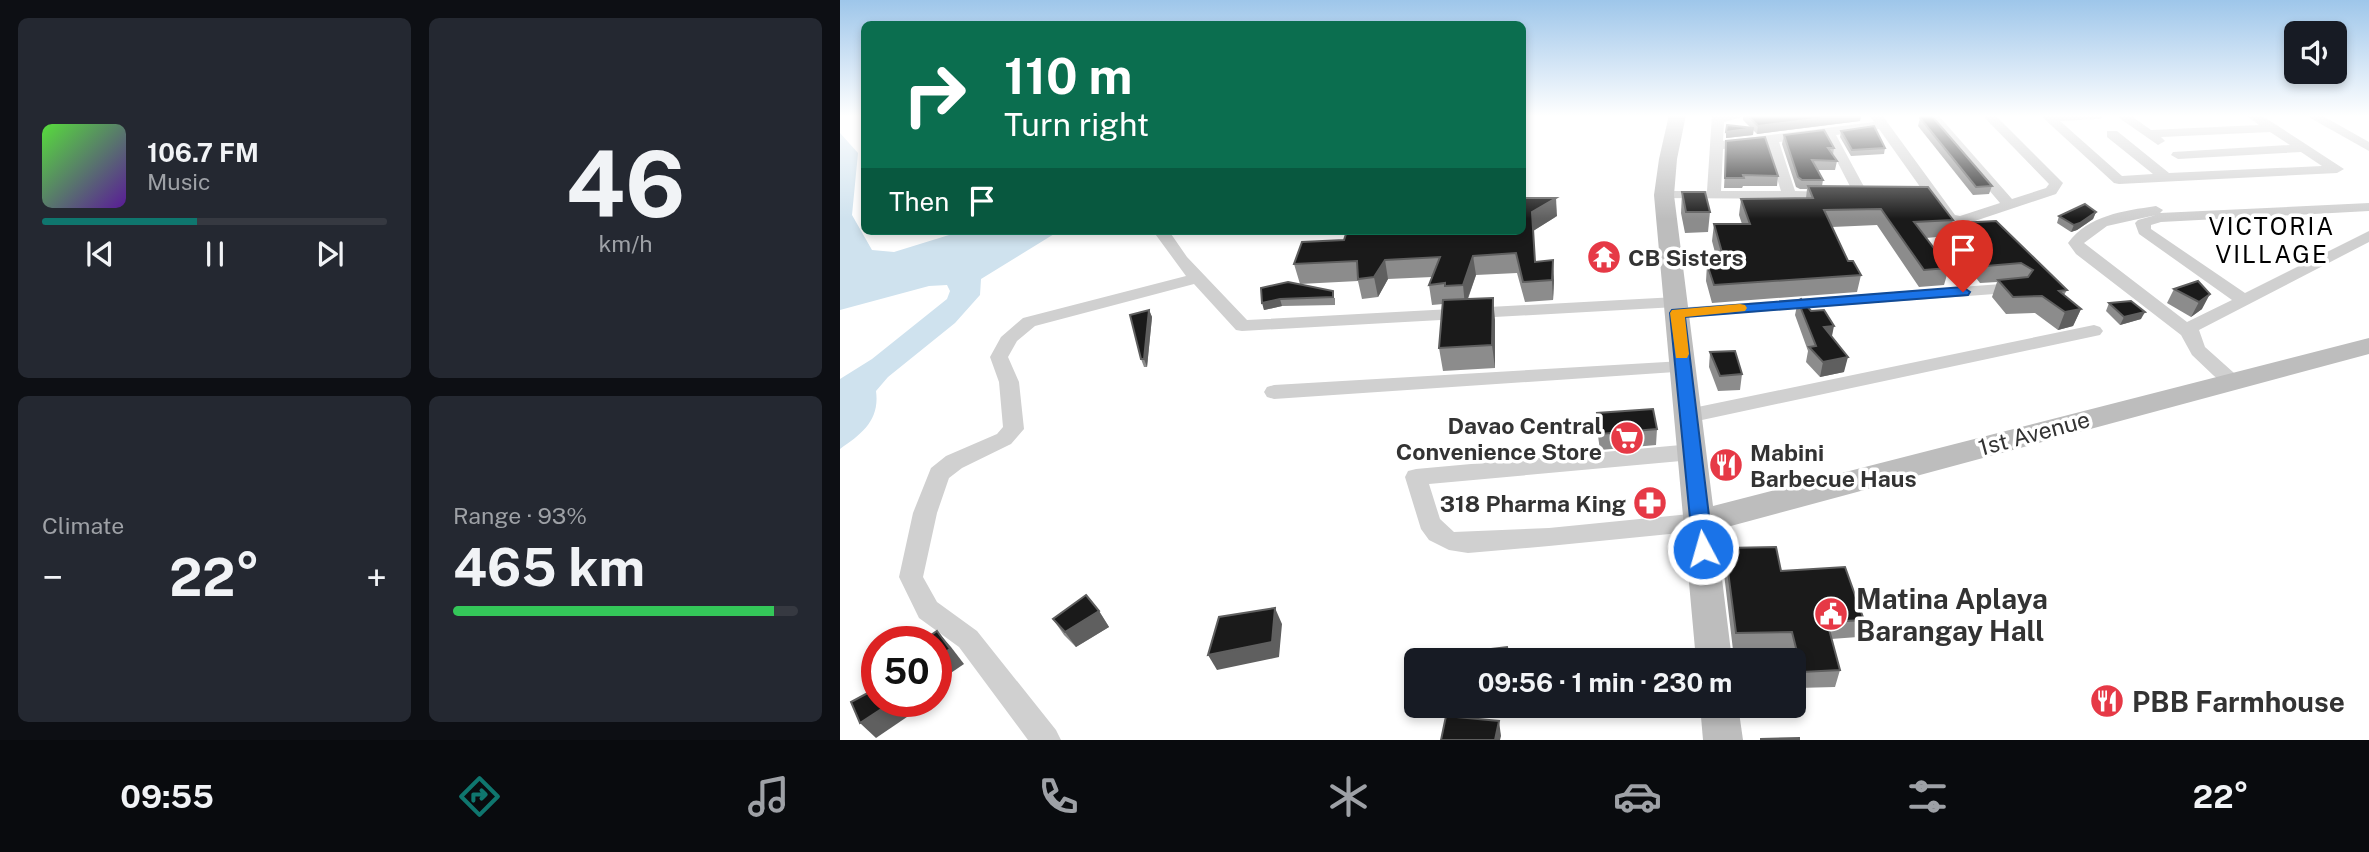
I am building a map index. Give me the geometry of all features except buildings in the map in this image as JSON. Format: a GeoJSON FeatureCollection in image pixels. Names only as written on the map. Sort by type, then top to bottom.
{"type":"FeatureCollection","features":[{"type":"Feature","properties":{"kind":"main road"},"geometry":{"type":"LineString","coordinates":[[1670,150],[1664,195],[1713,648]]}},
{"type":"Feature","properties":{"kind":"main road","name":"1st Avenue"},"geometry":{"type":"LineString","coordinates":[[1700,522],[2369,345]]}},
{"type":"Feature","properties":{"kind":"main road"},"geometry":{"type":"LineString","coordinates":[[1720,718],[1723,740]]}},
{"type":"Feature","properties":{"kind":"street"},"geometry":{"type":"LineString","coordinates":[[1714,195],[1716,150]]}},
{"type":"Feature","properties":{"kind":"street"},"geometry":{"type":"LineString","coordinates":[[1774,150],[1789,195]]}},
{"type":"Feature","properties":{"kind":"street"},"geometry":{"type":"LineString","coordinates":[[1839,150],[1868,196]]}},
{"type":"Feature","properties":{"kind":"street"},"geometry":{"type":"LineString","coordinates":[[1900,150],[1950,219],[1957,221],[2051,191],[2056,183],[2022,150]]}},
{"type":"Feature","properties":{"kind":"street"},"geometry":{"type":"LineString","coordinates":[[1960,150],[2009,205]]}},
{"type":"Feature","properties":{"kind":"street"},"geometry":{"type":"LineString","coordinates":[[2083,150],[2115,178],[2133,181],[2337,169],[2307,150]]}},
{"type":"Feature","properties":{"kind":"street"},"geometry":{"type":"LineString","coordinates":[[2131,150],[2168,179]]}},
{"type":"Feature","properties":{"kind":"street"},"geometry":{"type":"LineString","coordinates":[[2170,150],[2211,177]]}},
{"type":"Feature","properties":{"kind":"street"},"geometry":{"type":"LineString","coordinates":[[2178,155],[2277,150]]}},
{"type":"Feature","properties":{"kind":"street"},"geometry":{"type":"LineString","coordinates":[[1664,195],[1868,196]]}},
{"type":"Feature","properties":{"kind":"street"},"geometry":{"type":"LineString","coordinates":[[1910,197],[1934,197]]}},
{"type":"Feature","properties":{"kind":"street"},"geometry":{"type":"LineString","coordinates":[[2245,301],[2144,231],[2143,223],[2160,218],[2369,207]]}},
{"type":"Feature","properties":{"kind":"street"},"geometry":{"type":"LineString","coordinates":[[2160,210],[2103,222],[2085,231],[2077,243],[2082,251],[2189,332],[2199,351],[2232,381]]}},
{"type":"Feature","properties":{"kind":"street"},"geometry":{"type":"LineString","coordinates":[[1164,235],[1197,278],[1242,326],[1676,307],[2015,288]]}},
{"type":"Feature","properties":{"kind":"street"},"geometry":{"type":"LineString","coordinates":[[2189,332],[2195,324],[2369,236]]}},
{"type":"Feature","properties":{"kind":"street"},"geometry":{"type":"LineString","coordinates":[[1046,740],[968,639],[941,622],[919,597],[911,577],[925,513],[939,474],[954,462],[1003,439],[1014,429],[1009,382],[999,357],[1004,344],[1014,333],[1029,322],[1197,278]]}},
{"type":"Feature","properties":{"kind":"street"},"geometry":{"type":"LineString","coordinates":[[1688,415],[2094,331]]}},
{"type":"Feature","properties":{"kind":"street"},"geometry":{"type":"LineString","coordinates":[[1275,392],[1683,367]]}},
{"type":"Feature","properties":{"kind":"street"},"geometry":{"type":"LineString","coordinates":[[1692,452],[1416,477],[1429,523],[1449,541],[1468,543],[1549,537],[1700,522]]}},
{"type":"Feature","properties":{"kind":"water"},"geometry":{"type":"Polygon","coordinates":[[[840,150],[855,150],[858,153],[852,215],[861,235],[872,250],[894,252],[949,235],[1052,235],[981,279],[980,295],[955,323],[888,377],[876,391],[875,410],[868,425],[840,449],[840,379],[872,359],[947,299],[950,291],[947,285],[929,286],[840,310],[840,150]]]}},
{"type":"Feature","properties":{"kind":"slow traffic"},"geometry":{"type":"LineString","coordinates":[[1681,354],[1677,313],[1740,308]]}},
{"type":"Feature","properties":{"kind":"place","name":"CB Sisters"},"geometry":{"type":"Point","coordinates":[1604,257]}},
{"type":"Feature","properties":{"kind":"place","name":"Davao Central Convenience Store"},"geometry":{"type":"Point","coordinates":[1627,438]}},
{"type":"Feature","properties":{"kind":"place","name":"Mabini Barbecue Haus"},"geometry":{"type":"Point","coordinates":[1726,465]}},
{"type":"Feature","properties":{"kind":"place","name":"318 Pharma King"},"geometry":{"type":"Point","coordinates":[1650,503]}},
{"type":"Feature","properties":{"kind":"place","name":"Matina Aplaya Barangay Hall"},"geometry":{"type":"Point","coordinates":[1831,614]}},
{"type":"Feature","properties":{"kind":"place","name":"PBB Farmhouse"},"geometry":{"type":"Point","coordinates":[2107,701]}},
{"type":"Feature","properties":{"kind":"district","name":"VICTORIA VILLAGE"},"geometry":{"type":"Point","coordinates":[2272,240]}},
{"type":"Feature","properties":{"kind":"route"},"geometry":{"type":"LineString","coordinates":[[1703,549],[1677,313],[1963,292]]}}]}
